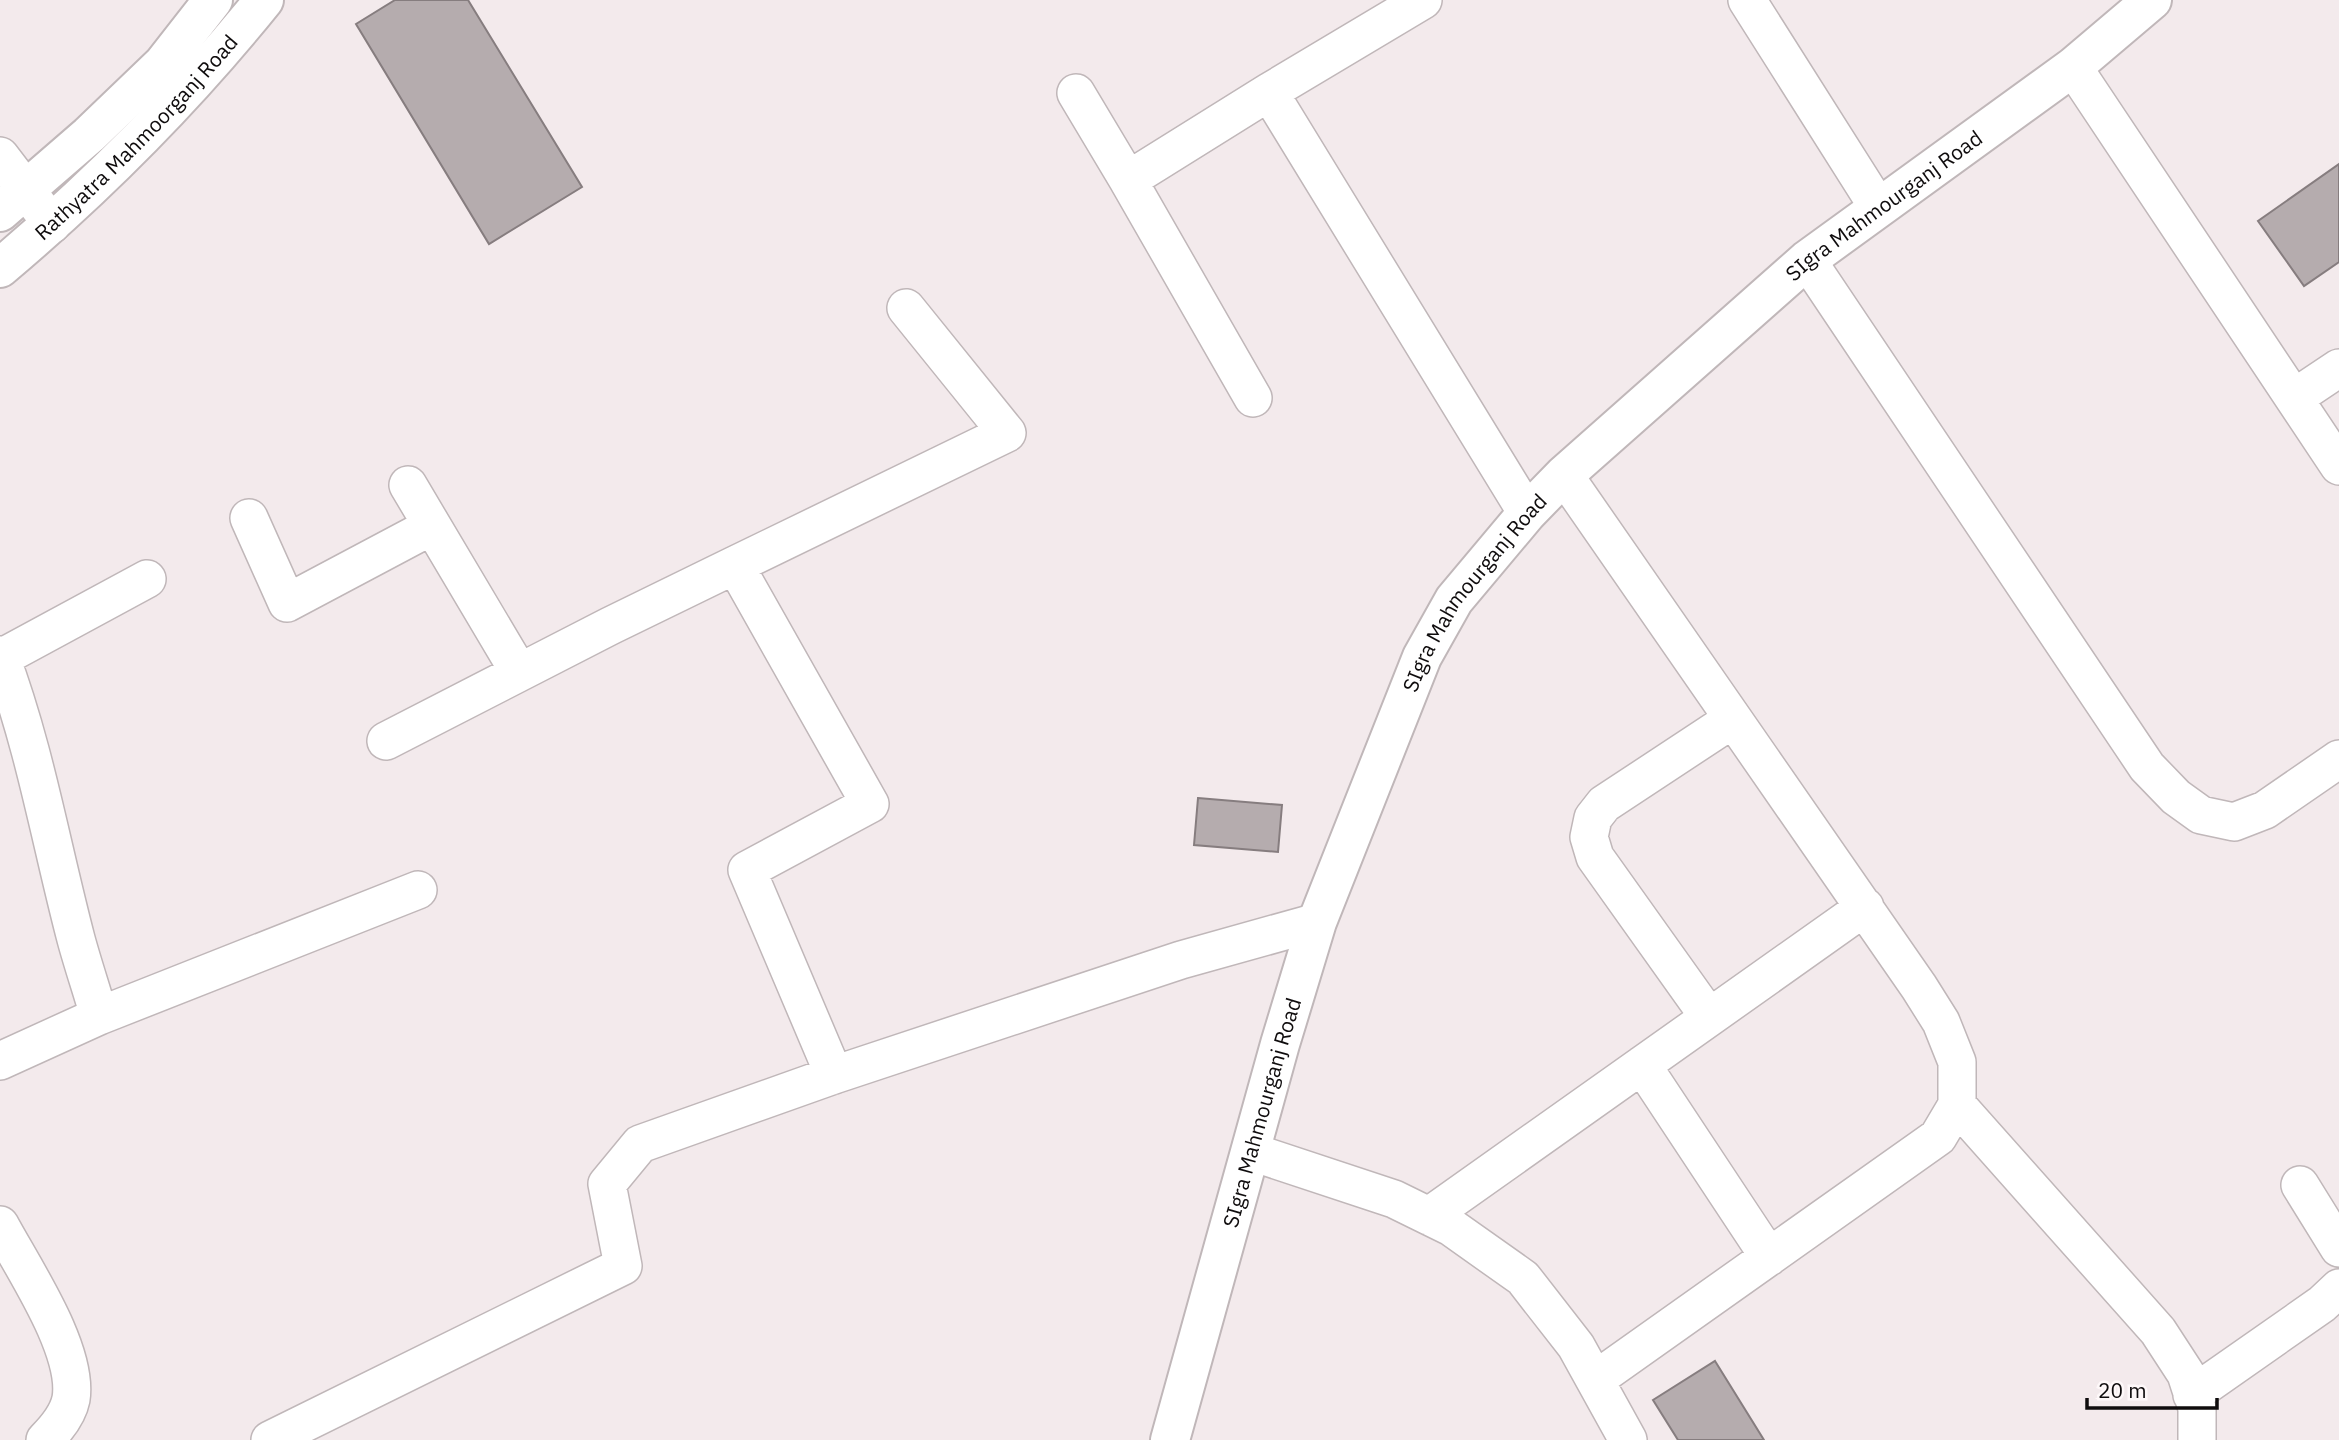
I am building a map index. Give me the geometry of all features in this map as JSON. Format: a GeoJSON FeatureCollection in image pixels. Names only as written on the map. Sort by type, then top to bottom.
{"type":"FeatureCollection","features":[{"type":"Feature","properties":{"kind":"street","name":"Rathyatra Mahmoorganj Road"},"geometry":{"type":"LineString","coordinates":[[13,201],[89,135],[163,64],[213,0]]}},
{"type":"Feature","properties":{"kind":"street","name":"Rathyatra Mahmoorganj Road"},"geometry":{"type":"LineString","coordinates":[[0,268],[52,224],[176,102],[264,0]]}},
{"type":"Feature","properties":{"kind":"street"},"geometry":{"type":"LineString","coordinates":[[1128,180],[1423,0]]}},
{"type":"Feature","properties":{"kind":"street"},"geometry":{"type":"LineString","coordinates":[[1747,0],[1878,207]]}},
{"type":"Feature","properties":{"kind":"street","name":"SIgra Mahmourganj Road"},"geometry":{"type":"LineString","coordinates":[[1170,1440],[1280,1044],[1317,922],[1422,657],[1454,600],[1527,513],[1564,475],[1807,260],[2073,67],[2152,0]]}},
{"type":"Feature","properties":{"kind":"street"},"geometry":{"type":"LineString","coordinates":[[2073,67],[2339,466]]}},
{"type":"Feature","properties":{"kind":"street"},"geometry":{"type":"LineString","coordinates":[[1269,92],[1527,513]]}},
{"type":"Feature","properties":{"kind":"street"},"geometry":{"type":"LineString","coordinates":[[1076,93],[1253,398]]}},
{"type":"Feature","properties":{"kind":"street"},"geometry":{"type":"LineString","coordinates":[[0,156],[13,201],[52,224]]}},
{"type":"Feature","properties":{"kind":"street"},"geometry":{"type":"LineString","coordinates":[[1807,260],[2147,766],[2176,797],[2201,815],[2234,822],[2265,810],[2339,759]]}},
{"type":"Feature","properties":{"kind":"street"},"geometry":{"type":"LineString","coordinates":[[386,741],[519,672],[1007,433],[906,308]]}},
{"type":"Feature","properties":{"kind":"street"},"geometry":{"type":"LineString","coordinates":[[2294,398],[2339,368]]}},
{"type":"Feature","properties":{"kind":"street"},"geometry":{"type":"LineString","coordinates":[[1564,475],[1941,1022],[1957,1062],[1957,1105],[1938,1137],[1595,1380]]}},
{"type":"Feature","properties":{"kind":"street"},"geometry":{"type":"LineString","coordinates":[[408,485],[519,672]]}},
{"type":"Feature","properties":{"kind":"street"},"geometry":{"type":"LineString","coordinates":[[249,518],[287,603],[432,526]]}},
{"type":"Feature","properties":{"kind":"street"},"geometry":{"type":"LineString","coordinates":[[735,565],[870,804],[747,870],[834,1074]]}},
{"type":"Feature","properties":{"kind":"street"},"geometry":{"type":"LineString","coordinates":[[99,1016],[76,940],[33,756],[16,696],[1,657],[148,579]]}},
{"type":"Feature","properties":{"kind":"street"},"geometry":{"type":"LineString","coordinates":[[1709,1017],[1612,883],[1595,857],[1588,837],[1592,818],[1604,804],[1733,719]]}},
{"type":"Feature","properties":{"kind":"street"},"geometry":{"type":"LineString","coordinates":[[0,1061],[99,1016],[418,890]]}},
{"type":"Feature","properties":{"kind":"street"},"geometry":{"type":"LineString","coordinates":[[1429,1216],[1864,907]]}},
{"type":"Feature","properties":{"kind":"street"},"geometry":{"type":"LineString","coordinates":[[270,1440],[623,1266],[607,1184],[640,1144],[834,1074],[1181,960],[1317,922]]}},
{"type":"Feature","properties":{"kind":"street"},"geometry":{"type":"LineString","coordinates":[[1642,1065],[1769,1257]]}},
{"type":"Feature","properties":{"kind":"street"},"geometry":{"type":"LineString","coordinates":[[1957,1105],[2158,1331],[2186,1374],[2197,1408],[2197,1440]]}},
{"type":"Feature","properties":{"kind":"street"},"geometry":{"type":"LineString","coordinates":[[1252,1152],[1394,1199],[1451,1227],[1523,1278],[1576,1346],[1628,1440]]}},
{"type":"Feature","properties":{"kind":"street"},"geometry":{"type":"LineString","coordinates":[[2301,1185],[2339,1248]]}},
{"type":"Feature","properties":{"kind":"street"},"geometry":{"type":"LineString","coordinates":[[0,1225],[56,1329],[70,1367],[71,1400],[56,1430],[45,1440]]}},
{"type":"Feature","properties":{"kind":"street"},"geometry":{"type":"LineString","coordinates":[[2192,1395],[2322,1304],[2339,1288]]}},
{"type":"Feature","properties":{"kind":"building"},"geometry":{"type":"Polygon","coordinates":[[[395,0],[468,0],[582,187],[489,244],[356,24],[395,0]]]}},
{"type":"Feature","properties":{"kind":"building"},"geometry":{"type":"Polygon","coordinates":[[[2339,164],[2339,262],[2304,286],[2258,221],[2339,164]]]}},
{"type":"Feature","properties":{"kind":"building"},"geometry":{"type":"Polygon","coordinates":[[[1198,798],[1282,805],[1278,852],[1194,845],[1198,798]]]}},
{"type":"Feature","properties":{"kind":"building"},"geometry":{"type":"Polygon","coordinates":[[[1715,1361],[1764,1440],[1678,1440],[1653,1400],[1715,1361]]]}}]}
